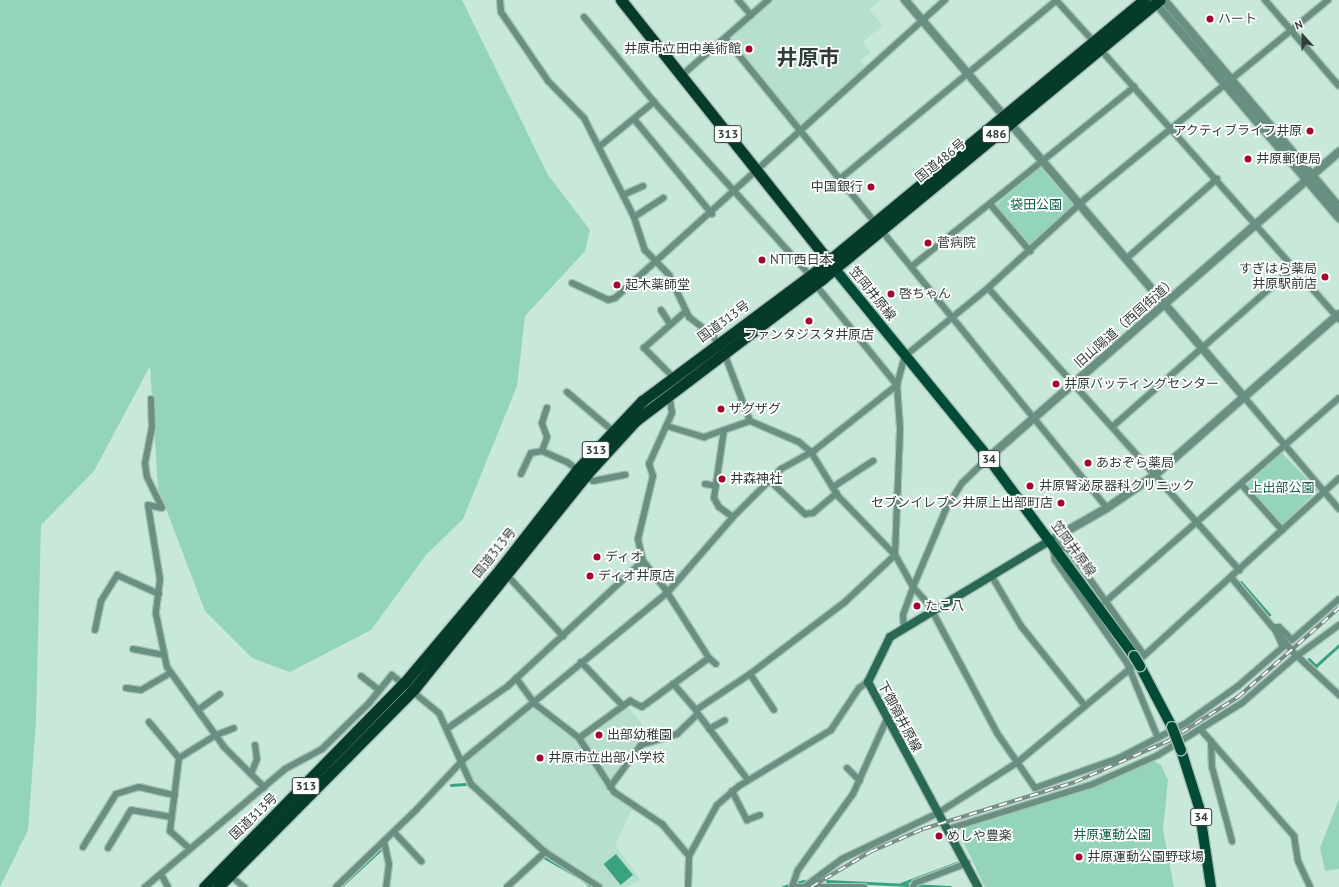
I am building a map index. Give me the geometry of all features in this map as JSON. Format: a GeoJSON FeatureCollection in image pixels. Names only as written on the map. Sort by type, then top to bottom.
{"type":"FeatureCollection","features":[{"type":"Feature","properties":{"kind":"highway","name":"313"},"geometry":{"type":"LineString","coordinates":[[620,0],[831,264]]}},
{"type":"Feature","properties":{"kind":"highway","name":"国道486号"},"geometry":{"type":"LineString","coordinates":[[1097,45],[1144,0]]}},
{"type":"Feature","properties":{"kind":"highway","name":"国道486号"},"geometry":{"type":"LineString","coordinates":[[831,264],[1097,45],[1158,1]]}},
{"type":"Feature","properties":{"kind":"highway","name":"国道313号"},"geometry":{"type":"LineString","coordinates":[[581,473],[668,392],[721,349],[813,280],[831,264]]}},
{"type":"Feature","properties":{"kind":"highway","name":"国道313号"},"geometry":{"type":"LineString","coordinates":[[204,887],[226,872],[414,689],[613,430],[672,376],[721,349]]}},
{"type":"Feature","properties":{"kind":"highway","name":"国道313号"},"geometry":{"type":"LineString","coordinates":[[218,887],[226,872],[405,682],[504,572]]}},
{"type":"Feature","properties":{"kind":"main road","name":"笠岡井原線"},"geometry":{"type":"LineString","coordinates":[[831,264],[988,458],[1139,656],[1140,666],[1172,727],[1199,807],[1211,887]]}},
{"type":"Feature","properties":{"kind":"main road","name":"下御領井原線"},"geometry":{"type":"LineString","coordinates":[[978,887],[967,863],[886,721],[868,682],[888,640],[904,627],[1051,540]]}},
{"type":"Feature","properties":{"kind":"street"},"geometry":{"type":"LineString","coordinates":[[500,0],[500,12],[557,94],[584,118],[600,146],[634,217],[645,250],[669,275],[686,311],[721,349],[735,374],[750,421]]}},
{"type":"Feature","properties":{"kind":"street"},"geometry":{"type":"LineString","coordinates":[[738,0],[751,15]]}},
{"type":"Feature","properties":{"kind":"street"},"geometry":{"type":"LineString","coordinates":[[682,76],[768,0]]}},
{"type":"Feature","properties":{"kind":"street"},"geometry":{"type":"LineString","coordinates":[[905,0],[1081,203],[1339,509]]}},
{"type":"Feature","properties":{"kind":"street"},"geometry":{"type":"LineString","coordinates":[[572,283],[612,300],[712,214],[924,22],[945,0]]}},
{"type":"Feature","properties":{"kind":"street"},"geometry":{"type":"LineString","coordinates":[[841,178],[1056,0],[1258,223],[1294,267],[1338,316],[1155,475],[1107,508],[1051,540]]}},
{"type":"Feature","properties":{"kind":"street"},"geometry":{"type":"LineString","coordinates":[[1265,0],[1339,86]]}},
{"type":"Feature","properties":{"kind":"street"},"geometry":{"type":"LineString","coordinates":[[610,787],[641,745],[677,734],[697,712],[845,602],[895,555],[900,428],[896,386],[906,356],[988,288],[1081,203],[1173,129],[1328,0]]}},
{"type":"Feature","properties":{"kind":"street"},"geometry":{"type":"LineString","coordinates":[[1158,1],[1310,178],[1339,207]]}},
{"type":"Feature","properties":{"kind":"street"},"geometry":{"type":"LineString","coordinates":[[584,17],[654,102],[734,194],[813,280],[896,386]]}},
{"type":"Feature","properties":{"kind":"street"},"geometry":{"type":"LineString","coordinates":[[725,38],[841,178],[952,318],[1107,508]]}},
{"type":"Feature","properties":{"kind":"street"},"geometry":{"type":"LineString","coordinates":[[1333,79],[1339,74]]}},
{"type":"Feature","properties":{"kind":"street"},"geometry":{"type":"LineString","coordinates":[[911,267],[1134,87]]}},
{"type":"Feature","properties":{"kind":"street"},"geometry":{"type":"LineString","coordinates":[[600,146],[654,102]]}},
{"type":"Feature","properties":{"kind":"street"},"geometry":{"type":"LineString","coordinates":[[634,119],[712,214]]}},
{"type":"Feature","properties":{"kind":"street","name":"旧山陽道（西国街道）"},"geometry":{"type":"LineString","coordinates":[[904,627],[903,615],[913,587],[946,509],[962,483],[988,458],[1339,152]]}},
{"type":"Feature","properties":{"kind":"street"},"geometry":{"type":"LineString","coordinates":[[1310,178],[1339,218]]}},
{"type":"Feature","properties":{"kind":"street"},"geometry":{"type":"LineString","coordinates":[[1127,258],[1217,179]]}},
{"type":"Feature","properties":{"kind":"street"},"geometry":{"type":"LineString","coordinates":[[623,195],[643,186]]}},
{"type":"Feature","properties":{"kind":"street"},"geometry":{"type":"LineString","coordinates":[[634,217],[663,198]]}},
{"type":"Feature","properties":{"kind":"street"},"geometry":{"type":"LineString","coordinates":[[990,204],[1030,251]]}},
{"type":"Feature","properties":{"kind":"street"},"geometry":{"type":"LineString","coordinates":[[1112,427],[1294,267]]}},
{"type":"Feature","properties":{"kind":"street"},"geometry":{"type":"LineString","coordinates":[[988,288],[1239,570]]}},
{"type":"Feature","properties":{"kind":"street"},"geometry":{"type":"LineString","coordinates":[[661,310],[670,324]]}},
{"type":"Feature","properties":{"kind":"street"},"geometry":{"type":"LineString","coordinates":[[672,376],[644,348],[686,311]]}},
{"type":"Feature","properties":{"kind":"street"},"geometry":{"type":"LineString","coordinates":[[336,887],[394,832],[459,763],[535,704],[581,662],[668,592],[733,517],[769,480],[790,462],[810,452],[896,386]]}},
{"type":"Feature","properties":{"kind":"street"},"geometry":{"type":"LineString","coordinates":[[567,392],[613,430]]}},
{"type":"Feature","properties":{"kind":"street"},"geometry":{"type":"LineString","coordinates":[[668,392],[673,402],[667,426],[649,464],[654,476],[639,526],[643,562],[668,592],[709,658],[716,664]]}},
{"type":"Feature","properties":{"kind":"street"},"geometry":{"type":"LineString","coordinates":[[1106,602],[1339,398]]}},
{"type":"Feature","properties":{"kind":"street"},"geometry":{"type":"LineString","coordinates":[[151,399],[152,427],[145,463],[147,477],[162,508],[148,505],[156,542],[159,594],[156,614],[164,655],[171,673],[216,735],[264,787]]}},
{"type":"Feature","properties":{"kind":"street"},"geometry":{"type":"LineString","coordinates":[[542,451],[547,437],[542,424],[547,408]]}},
{"type":"Feature","properties":{"kind":"street"},"geometry":{"type":"LineString","coordinates":[[667,426],[704,437],[750,421],[800,442],[810,452],[837,493],[895,555],[913,587],[932,610],[997,733],[1035,788],[1097,768],[1158,738],[1213,704],[1283,647],[1274,627]]}},
{"type":"Feature","properties":{"kind":"street"},"geometry":{"type":"LineString","coordinates":[[724,430],[715,503],[733,517]]}},
{"type":"Feature","properties":{"kind":"street"},"geometry":{"type":"LineString","coordinates":[[521,474],[531,453],[542,451],[593,481],[625,475]]}},
{"type":"Feature","properties":{"kind":"street"},"geometry":{"type":"LineString","coordinates":[[833,487],[873,461]]}},
{"type":"Feature","properties":{"kind":"street"},"geometry":{"type":"LineString","coordinates":[[807,885],[842,860],[938,813],[1018,762],[1129,669],[1139,656],[1239,570],[1339,478]]}},
{"type":"Feature","properties":{"kind":"street"},"geometry":{"type":"LineString","coordinates":[[769,480],[805,514],[813,513],[837,493]]}},
{"type":"Feature","properties":{"kind":"street"},"geometry":{"type":"LineString","coordinates":[[705,484],[716,486]]}},
{"type":"Feature","properties":{"kind":"street"},"geometry":{"type":"LineString","coordinates":[[1241,484],[1282,530]]}},
{"type":"Feature","properties":{"kind":"street"},"geometry":{"type":"LineString","coordinates":[[1051,540],[1069,550],[1106,602],[1139,656]]}},
{"type":"Feature","properties":{"kind":"street"},"geometry":{"type":"LineString","coordinates":[[1051,540],[1055,560],[1129,669],[1158,738]]}},
{"type":"Feature","properties":{"kind":"street"},"geometry":{"type":"LineString","coordinates":[[448,728],[516,678],[643,562]]}},
{"type":"Feature","properties":{"kind":"street"},"geometry":{"type":"LineString","coordinates":[[504,572],[562,636]]}},
{"type":"Feature","properties":{"kind":"street"},"geometry":{"type":"LineString","coordinates":[[95,630],[102,601],[117,575],[159,594]]}},
{"type":"Feature","properties":{"kind":"street"},"geometry":{"type":"LineString","coordinates":[[991,575],[1021,626],[1085,706]]}},
{"type":"Feature","properties":{"kind":"street"},"geometry":{"type":"LineString","coordinates":[[1231,577],[1298,655],[1339,695]]}},
{"type":"Feature","properties":{"kind":"street"},"geometry":{"type":"LineString","coordinates":[[1274,627],[1279,627],[1292,640],[1339,599]]}},
{"type":"Feature","properties":{"kind":"street"},"geometry":{"type":"LineString","coordinates":[[948,829],[1102,779],[1202,731],[1242,703],[1298,655],[1339,625]]}},
{"type":"Feature","properties":{"kind":"street"},"geometry":{"type":"LineString","coordinates":[[133,649],[164,655]]}},
{"type":"Feature","properties":{"kind":"street"},"geometry":{"type":"LineString","coordinates":[[578,738],[630,701],[642,707],[709,658]]}},
{"type":"Feature","properties":{"kind":"street"},"geometry":{"type":"LineString","coordinates":[[581,662],[622,706]]}},
{"type":"Feature","properties":{"kind":"street"},"geometry":{"type":"LineString","coordinates":[[126,688],[141,690],[171,673]]}},
{"type":"Feature","properties":{"kind":"street"},"geometry":{"type":"LineString","coordinates":[[750,674],[774,710]]}},
{"type":"Feature","properties":{"kind":"street"},"geometry":{"type":"LineString","coordinates":[[145,887],[285,769],[322,749],[379,690],[390,675],[405,682],[439,713],[448,728],[459,763],[471,784],[544,852],[599,887]]}},
{"type":"Feature","properties":{"kind":"street"},"geometry":{"type":"LineString","coordinates":[[361,676],[379,690]]}},
{"type":"Feature","properties":{"kind":"street"},"geometry":{"type":"LineString","coordinates":[[516,678],[535,704],[578,738],[610,787],[662,824],[689,856]]}},
{"type":"Feature","properties":{"kind":"street"},"geometry":{"type":"LineString","coordinates":[[688,887],[687,871],[689,856],[707,820],[732,791],[831,730],[860,688],[868,682]]}},
{"type":"Feature","properties":{"kind":"street"},"geometry":{"type":"LineString","coordinates":[[673,684],[697,712],[748,780]]}},
{"type":"Feature","properties":{"kind":"street"},"geometry":{"type":"LineString","coordinates":[[198,710],[220,694]]}},
{"type":"Feature","properties":{"kind":"street"},"geometry":{"type":"LineString","coordinates":[[709,728],[725,720]]}},
{"type":"Feature","properties":{"kind":"street"},"geometry":{"type":"LineString","coordinates":[[794,885],[840,817],[860,781],[886,721]]}},
{"type":"Feature","properties":{"kind":"street"},"geometry":{"type":"LineString","coordinates":[[149,722],[179,758],[171,817],[172,836],[190,849]]}},
{"type":"Feature","properties":{"kind":"street"},"geometry":{"type":"LineString","coordinates":[[179,758],[216,735],[234,728]]}},
{"type":"Feature","properties":{"kind":"street"},"geometry":{"type":"LineString","coordinates":[[1202,731],[1294,836],[1298,861],[1310,887]]}},
{"type":"Feature","properties":{"kind":"street"},"geometry":{"type":"LineString","coordinates":[[1211,741],[1212,767],[1232,841]]}},
{"type":"Feature","properties":{"kind":"street"},"geometry":{"type":"LineString","coordinates":[[251,774],[257,759],[255,744]]}},
{"type":"Feature","properties":{"kind":"street"},"geometry":{"type":"LineString","coordinates":[[847,768],[860,781]]}},
{"type":"Feature","properties":{"kind":"street"},"geometry":{"type":"LineString","coordinates":[[83,847],[116,794],[139,787],[175,795]]}},
{"type":"Feature","properties":{"kind":"street"},"geometry":{"type":"LineString","coordinates":[[732,791],[747,820],[760,816]]}},
{"type":"Feature","properties":{"kind":"street"},"geometry":{"type":"LineString","coordinates":[[108,848],[131,810],[171,817]]}},
{"type":"Feature","properties":{"kind":"street"},"geometry":{"type":"LineString","coordinates":[[394,832],[421,861]]}},
{"type":"Feature","properties":{"kind":"street"},"geometry":{"type":"LineString","coordinates":[[384,841],[389,864],[386,887]]}},
{"type":"Feature","properties":{"kind":"street"},"geometry":{"type":"LineString","coordinates":[[507,887],[544,852]]}},
{"type":"Feature","properties":{"kind":"street"},"geometry":{"type":"LineString","coordinates":[[914,885],[967,863]]}},
{"type":"Feature","properties":{"kind":"street"},"geometry":{"type":"LineString","coordinates":[[226,872],[244,887]]}},
{"type":"Feature","properties":{"kind":"street"},"geometry":{"type":"LineString","coordinates":[[161,874],[168,887]]}},
{"type":"Feature","properties":{"kind":"street"},"geometry":{"type":"LineString","coordinates":[[794,885],[864,887]]}},
{"type":"Feature","properties":{"kind":"shaded area"},"geometry":{"type":"Polygon","coordinates":[[[772,0],[880,0],[869,10],[883,25],[863,42],[871,52],[860,61],[866,68],[805,124],[799,124],[731,37],[772,0]]]}},
{"type":"Feature","properties":{"kind":"shaded area"},"geometry":{"type":"Polygon","coordinates":[[[535,706],[564,733],[577,739],[607,785],[607,793],[633,807],[615,845],[640,879],[628,887],[603,887],[546,849],[475,783],[465,761],[535,706]]]}},
{"type":"Feature","properties":{"kind":"shaded area"},"geometry":{"type":"Polygon","coordinates":[[[628,707],[652,737],[637,746],[612,780],[583,739],[628,707]]]}},
{"type":"Feature","properties":{"kind":"shaded area"},"geometry":{"type":"Polygon","coordinates":[[[616,854],[633,875],[621,885],[604,864],[616,854]]]}},
{"type":"Feature","properties":{"kind":"green space"},"geometry":{"type":"Polygon","coordinates":[[[0,0],[462,0],[548,175],[590,230],[585,251],[525,316],[517,386],[463,519],[426,555],[371,630],[290,672],[252,658],[205,611],[158,488],[150,366],[94,471],[41,525],[36,719],[28,830],[0,887],[0,0]]]}},
{"type":"Feature","properties":{"kind":"green space","name":"袋田公園"},"geometry":{"type":"Polygon","coordinates":[[[1040,167],[1074,206],[1029,246],[995,206],[1040,167]]]}},
{"type":"Feature","properties":{"kind":"green space","name":"上出部公園"},"geometry":{"type":"Polygon","coordinates":[[[1281,452],[1318,490],[1283,524],[1246,486],[1281,452]]]}},
{"type":"Feature","properties":{"kind":"green space","name":"井原運動公園"},"geometry":{"type":"Polygon","coordinates":[[[1152,760],[1161,765],[1168,780],[1163,830],[1174,887],[985,887],[962,839],[961,827],[1085,791],[1152,760]]]}},
{"type":"Feature","properties":{"kind":"green space"},"geometry":{"type":"Polygon","coordinates":[[[1339,799],[1339,869],[1325,871],[1320,848],[1339,799]]]}},
{"type":"Feature","properties":{"kind":"waterway"},"geometry":{"type":"LineString","coordinates":[[1241,582],[1269,614]]}},
{"type":"Feature","properties":{"kind":"waterway"},"geometry":{"type":"LineString","coordinates":[[1309,659],[1316,666],[1339,645]]}},
{"type":"Feature","properties":{"kind":"waterway"},"geometry":{"type":"LineString","coordinates":[[451,785],[465,784]]}},
{"type":"Feature","properties":{"kind":"waterway"},"geometry":{"type":"LineString","coordinates":[[340,887],[382,848]]}},
{"type":"Feature","properties":{"kind":"waterway"},"geometry":{"type":"LineString","coordinates":[[544,857],[579,877]]}},
{"type":"Feature","properties":{"kind":"waterway"},"geometry":{"type":"LineString","coordinates":[[901,884],[959,862]]}},
{"type":"Feature","properties":{"kind":"waterway"},"geometry":{"type":"LineString","coordinates":[[585,881],[592,887]]}},
{"type":"Feature","properties":{"kind":"waterway"},"geometry":{"type":"LineString","coordinates":[[783,887],[804,881]]}},
{"type":"Feature","properties":{"kind":"waterway"},"geometry":{"type":"LineString","coordinates":[[827,881],[950,887]]}},
{"type":"Feature","properties":{"kind":"tunnel"},"geometry":{"type":"LineString","coordinates":[[1097,769],[1101,778]]}},
{"type":"Feature","properties":{"kind":"railway"},"geometry":{"type":"LineString","coordinates":[[811,887],[870,852],[923,829],[1075,782],[1168,741],[1238,697],[1339,608]]}},
{"type":"Feature","properties":{"kind":"place","name":"ハート"},"geometry":{"type":"Point","coordinates":[1210,19]}},
{"type":"Feature","properties":{"kind":"place","name":"井原市立田中美術館"},"geometry":{"type":"Point","coordinates":[749,49]}},
{"type":"Feature","properties":{"kind":"place","name":"アクティブライフ井原"},"geometry":{"type":"Point","coordinates":[1310,131]}},
{"type":"Feature","properties":{"kind":"place","name":"井原郵便局"},"geometry":{"type":"Point","coordinates":[1248,159]}},
{"type":"Feature","properties":{"kind":"place","name":"中国銀行"},"geometry":{"type":"Point","coordinates":[871,187]}},
{"type":"Feature","properties":{"kind":"place","name":"菅病院"},"geometry":{"type":"Point","coordinates":[928,243]}},
{"type":"Feature","properties":{"kind":"place","name":"NTT西日本"},"geometry":{"type":"Point","coordinates":[762,260]}},
{"type":"Feature","properties":{"kind":"place","name":"すぎはら薬局 井原駅前店"},"geometry":{"type":"Point","coordinates":[1325,277]}},
{"type":"Feature","properties":{"kind":"place","name":"起木薬師堂"},"geometry":{"type":"Point","coordinates":[617,285]}},
{"type":"Feature","properties":{"kind":"place","name":"啓ちゃん"},"geometry":{"type":"Point","coordinates":[891,294]}},
{"type":"Feature","properties":{"kind":"place","name":"ファンタジスタ井原店"},"geometry":{"type":"Point","coordinates":[809,321]}},
{"type":"Feature","properties":{"kind":"place","name":"井原バッティングセンター"},"geometry":{"type":"Point","coordinates":[1056,384]}},
{"type":"Feature","properties":{"kind":"place","name":"ザグザグ"},"geometry":{"type":"Point","coordinates":[721,409]}},
{"type":"Feature","properties":{"kind":"place","name":"あおぞら薬局"},"geometry":{"type":"Point","coordinates":[1088,463]}},
{"type":"Feature","properties":{"kind":"place","name":"井森神社"},"geometry":{"type":"Point","coordinates":[722,479]}},
{"type":"Feature","properties":{"kind":"place","name":"井原腎泌尿器科クリニック"},"geometry":{"type":"Point","coordinates":[1030,486]}},
{"type":"Feature","properties":{"kind":"place","name":"セブンイレブン井原上出部町店"},"geometry":{"type":"Point","coordinates":[1061,503]}},
{"type":"Feature","properties":{"kind":"place","name":"ディオ"},"geometry":{"type":"Point","coordinates":[597,557]}},
{"type":"Feature","properties":{"kind":"place","name":"ディオ井原店"},"geometry":{"type":"Point","coordinates":[590,576]}},
{"type":"Feature","properties":{"kind":"place","name":"たこ八"},"geometry":{"type":"Point","coordinates":[917,606]}},
{"type":"Feature","properties":{"kind":"place","name":"出部幼稚園"},"geometry":{"type":"Point","coordinates":[599,735]}},
{"type":"Feature","properties":{"kind":"place","name":"井原市立出部小学校"},"geometry":{"type":"Point","coordinates":[540,758]}},
{"type":"Feature","properties":{"kind":"place","name":"めしや豊楽"},"geometry":{"type":"Point","coordinates":[939,836]}},
{"type":"Feature","properties":{"kind":"place","name":"井原運動公園野球場"},"geometry":{"type":"Point","coordinates":[1079,857]}},
{"type":"Feature","properties":{"kind":"district","name":"井原市"},"geometry":{"type":"Point","coordinates":[808,58]}}]}
